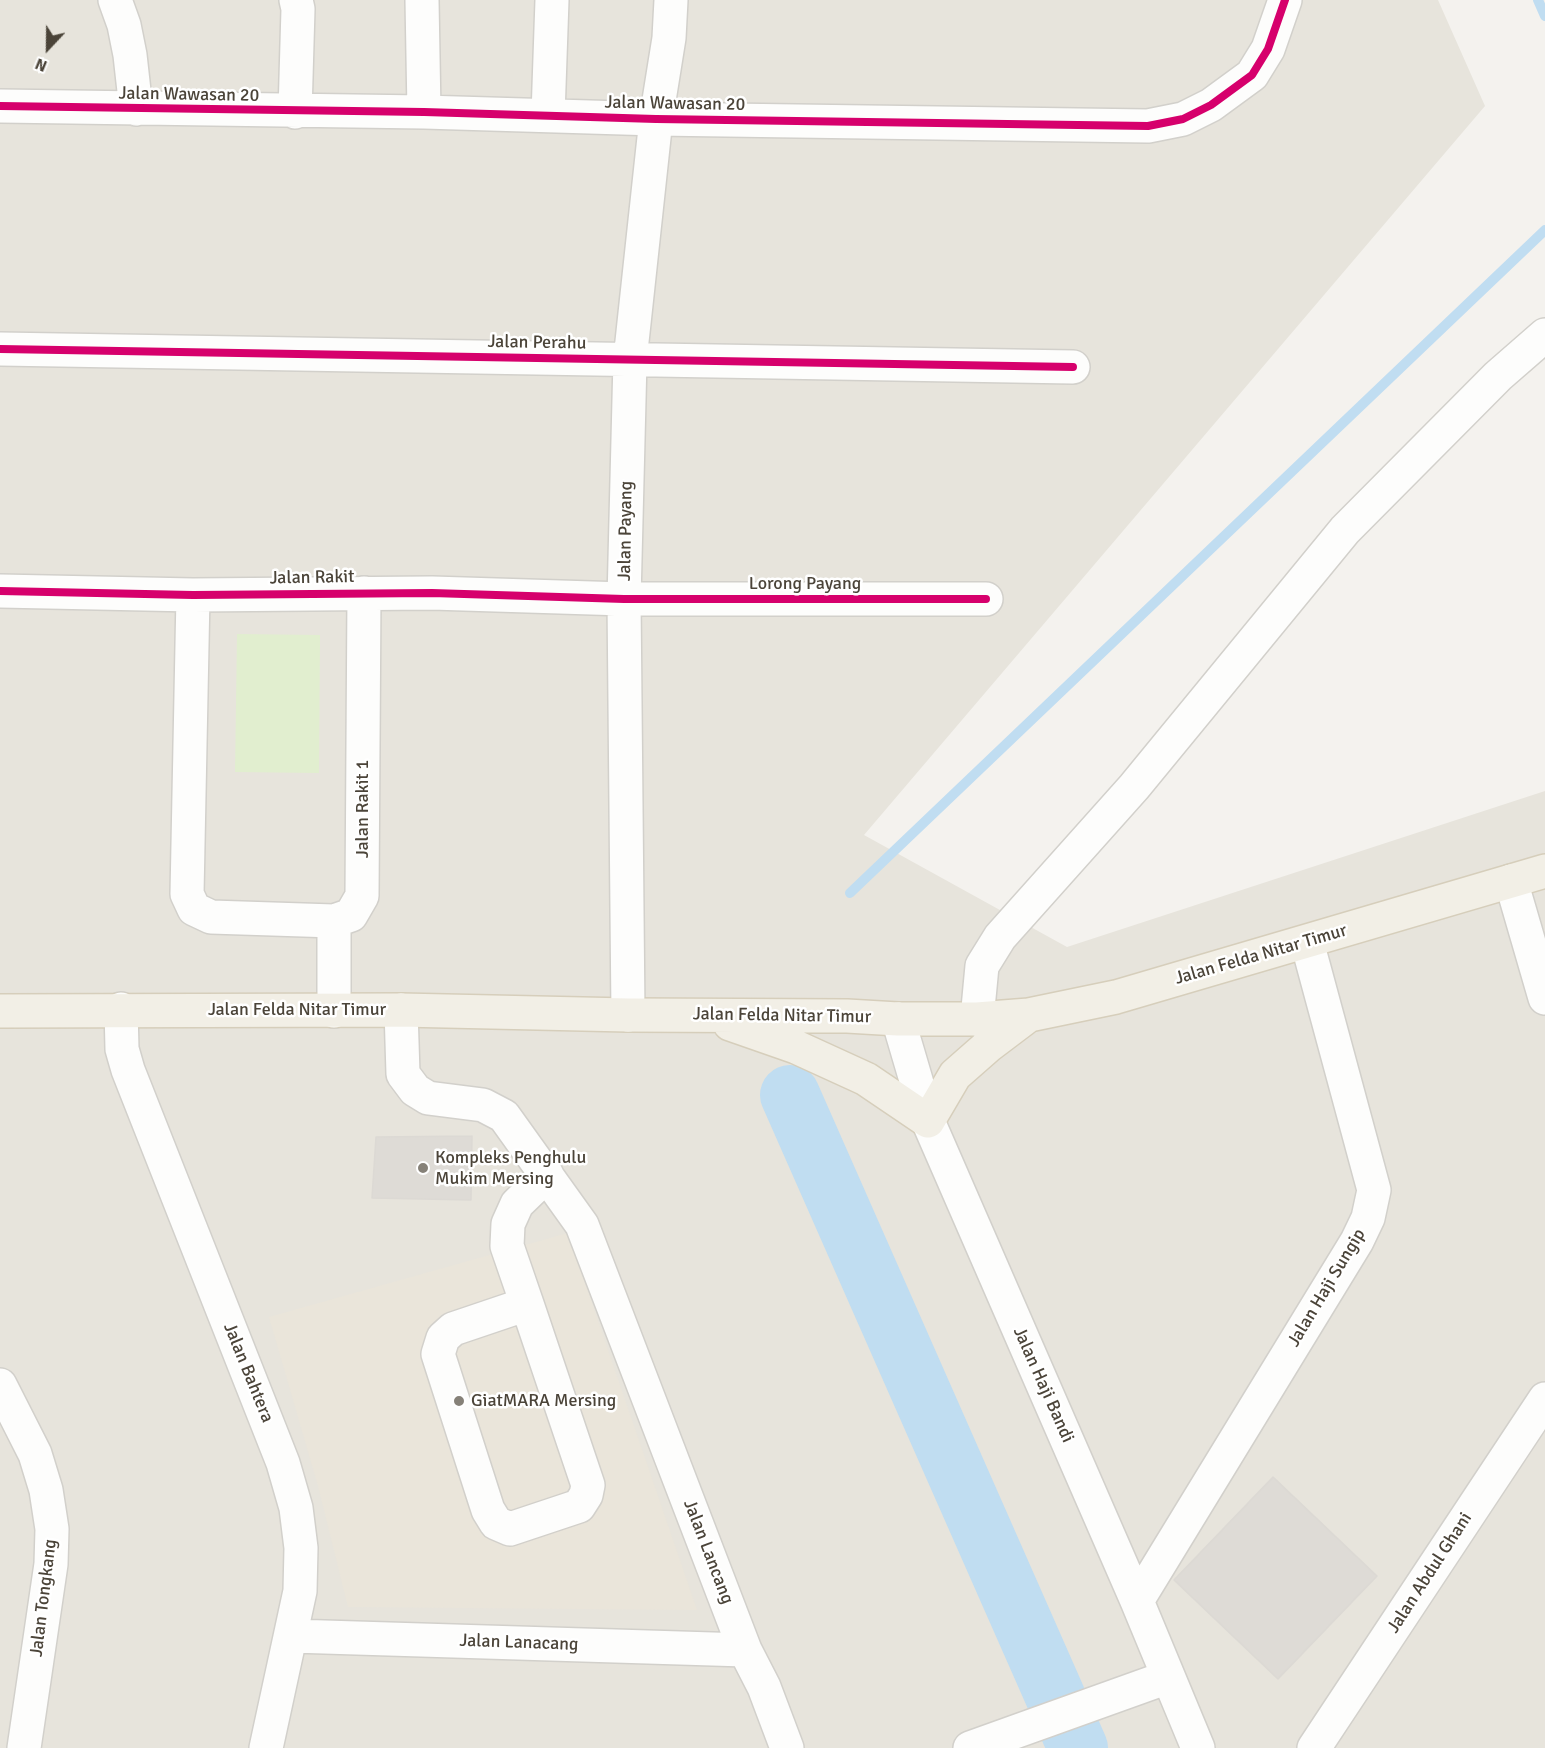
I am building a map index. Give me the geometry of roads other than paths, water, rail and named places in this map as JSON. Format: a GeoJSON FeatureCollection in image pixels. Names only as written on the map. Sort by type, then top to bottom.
{"type":"FeatureCollection","features":[{"type":"Feature","properties":{"kind":"main road","name":"Jalan Felda Nitar Timur"},"geometry":{"type":"LineString","coordinates":[[0,1011],[401,1010],[628,1015],[847,1016],[898,1019],[977,1019],[1029,1015],[1116,997],[1545,871]]}},
{"type":"Feature","properties":{"kind":"main road"},"geometry":{"type":"LineString","coordinates":[[706,1015],[796,1047],[866,1078],[928,1121],[955,1075],[1029,1015]]}},
{"type":"Feature","properties":{"kind":"street"},"geometry":{"type":"LineString","coordinates":[[115,0],[124,25],[130,55],[136,109]]}},
{"type":"Feature","properties":{"kind":"street"},"geometry":{"type":"LineString","coordinates":[[295,112],[298,9],[296,0]]}},
{"type":"Feature","properties":{"kind":"street"},"geometry":{"type":"LineString","coordinates":[[422,0],[424,112]]}},
{"type":"Feature","properties":{"kind":"street"},"geometry":{"type":"LineString","coordinates":[[548,115],[552,0]]}},
{"type":"Feature","properties":{"kind":"street","name":"Jalan Payang"},"geometry":{"type":"LineString","coordinates":[[628,1015],[624,599],[630,360],[656,120],[669,38],[671,0]]}},
{"type":"Feature","properties":{"kind":"street","name":"Jalan Wawasan 20"},"geometry":{"type":"LineString","coordinates":[[2,103],[136,109],[424,112],[656,120],[1148,126],[1183,119],[1211,105],[1252,75],[1268,49],[1285,0]]}},
{"type":"Feature","properties":{"kind":"street"},"geometry":{"type":"LineString","coordinates":[[977,1019],[982,966],[1000,937],[1134,787],[1345,530],[1498,376],[1545,335]]}},
{"type":"Feature","properties":{"kind":"street","name":"Jalan Perahu"},"geometry":{"type":"LineString","coordinates":[[0,349],[1073,367]]}},
{"type":"Feature","properties":{"kind":"street","name":"Jalan Rakit"},"geometry":{"type":"LineString","coordinates":[[0,591],[193,595],[364,593],[624,599]]}},
{"type":"Feature","properties":{"kind":"street","name":"Jalan Rakit 1"},"geometry":{"type":"LineString","coordinates":[[334,921],[351,915],[363,896],[364,593]]}},
{"type":"Feature","properties":{"kind":"street"},"geometry":{"type":"LineString","coordinates":[[193,595],[187,894],[194,909],[211,917],[334,921],[334,1011]]}},
{"type":"Feature","properties":{"kind":"street","name":"Lorong Payang"},"geometry":{"type":"LineString","coordinates":[[624,599],[986,599]]}},
{"type":"Feature","properties":{"kind":"street"},"geometry":{"type":"LineString","coordinates":[[1511,881],[1545,998]]}},
{"type":"Feature","properties":{"kind":"street","name":"Jalan Haji Sungip"},"geometry":{"type":"LineString","coordinates":[[1137,1600],[1357,1241],[1368,1218],[1374,1190],[1307,942]]}},
{"type":"Feature","properties":{"kind":"street","name":"Jalan Bahtera"},"geometry":{"type":"LineString","coordinates":[[121,1010],[122,1049],[128,1070],[283,1463],[296,1508],[301,1548],[300,1591],[266,1748]]}},
{"type":"Feature","properties":{"kind":"street","name":"Jalan Lancang"},"geometry":{"type":"LineString","coordinates":[[401,1010],[403,1074],[415,1090],[428,1098],[483,1105],[504,1116],[582,1225],[745,1650],[764,1687],[788,1748]]}},
{"type":"Feature","properties":{"kind":"street","name":"Jalan Haji Bandi"},"geometry":{"type":"LineString","coordinates":[[898,1019],[928,1121],[1137,1600],[1198,1748]]}},
{"type":"Feature","properties":{"kind":"street"},"geometry":{"type":"LineString","coordinates":[[527,1304],[453,1329],[443,1338],[438,1354],[488,1510],[496,1523],[510,1529],[579,1506],[586,1495],[588,1485],[527,1304],[507,1246],[508,1224],[517,1204],[547,1175]]}},
{"type":"Feature","properties":{"kind":"street","name":"Jalan Tongkang"},"geometry":{"type":"LineString","coordinates":[[0,1385],[35,1454],[46,1490],[52,1528],[51,1564],[24,1748]]}},
{"type":"Feature","properties":{"kind":"street","name":"Jalan Abdul Ghani"},"geometry":{"type":"LineString","coordinates":[[1314,1748],[1545,1399]]}},
{"type":"Feature","properties":{"kind":"street","name":"Jalan Lanacang"},"geometry":{"type":"LineString","coordinates":[[292,1636],[745,1650]]}},
{"type":"Feature","properties":{"kind":"street"},"geometry":{"type":"LineString","coordinates":[[970,1748],[1168,1677]]}},
{"type":"Feature","properties":{"kind":"waterway"},"geometry":{"type":"LineString","coordinates":[[1538,0],[1545,16]]}},
{"type":"Feature","properties":{"kind":"waterway"},"geometry":{"type":"LineString","coordinates":[[850,893],[1545,230]]}},
{"type":"Feature","properties":{"kind":"waterway"},"geometry":{"type":"LineString","coordinates":[[790,1095],[1078,1748]]}},
{"type":"Feature","properties":{"kind":"place","name":"Kompleks Penghulu Mukim Mersing"},"geometry":{"type":"Point","coordinates":[423,1168]}},
{"type":"Feature","properties":{"kind":"place","name":"GiatMARA Mersing"},"geometry":{"type":"Point","coordinates":[459,1401]}}]}
